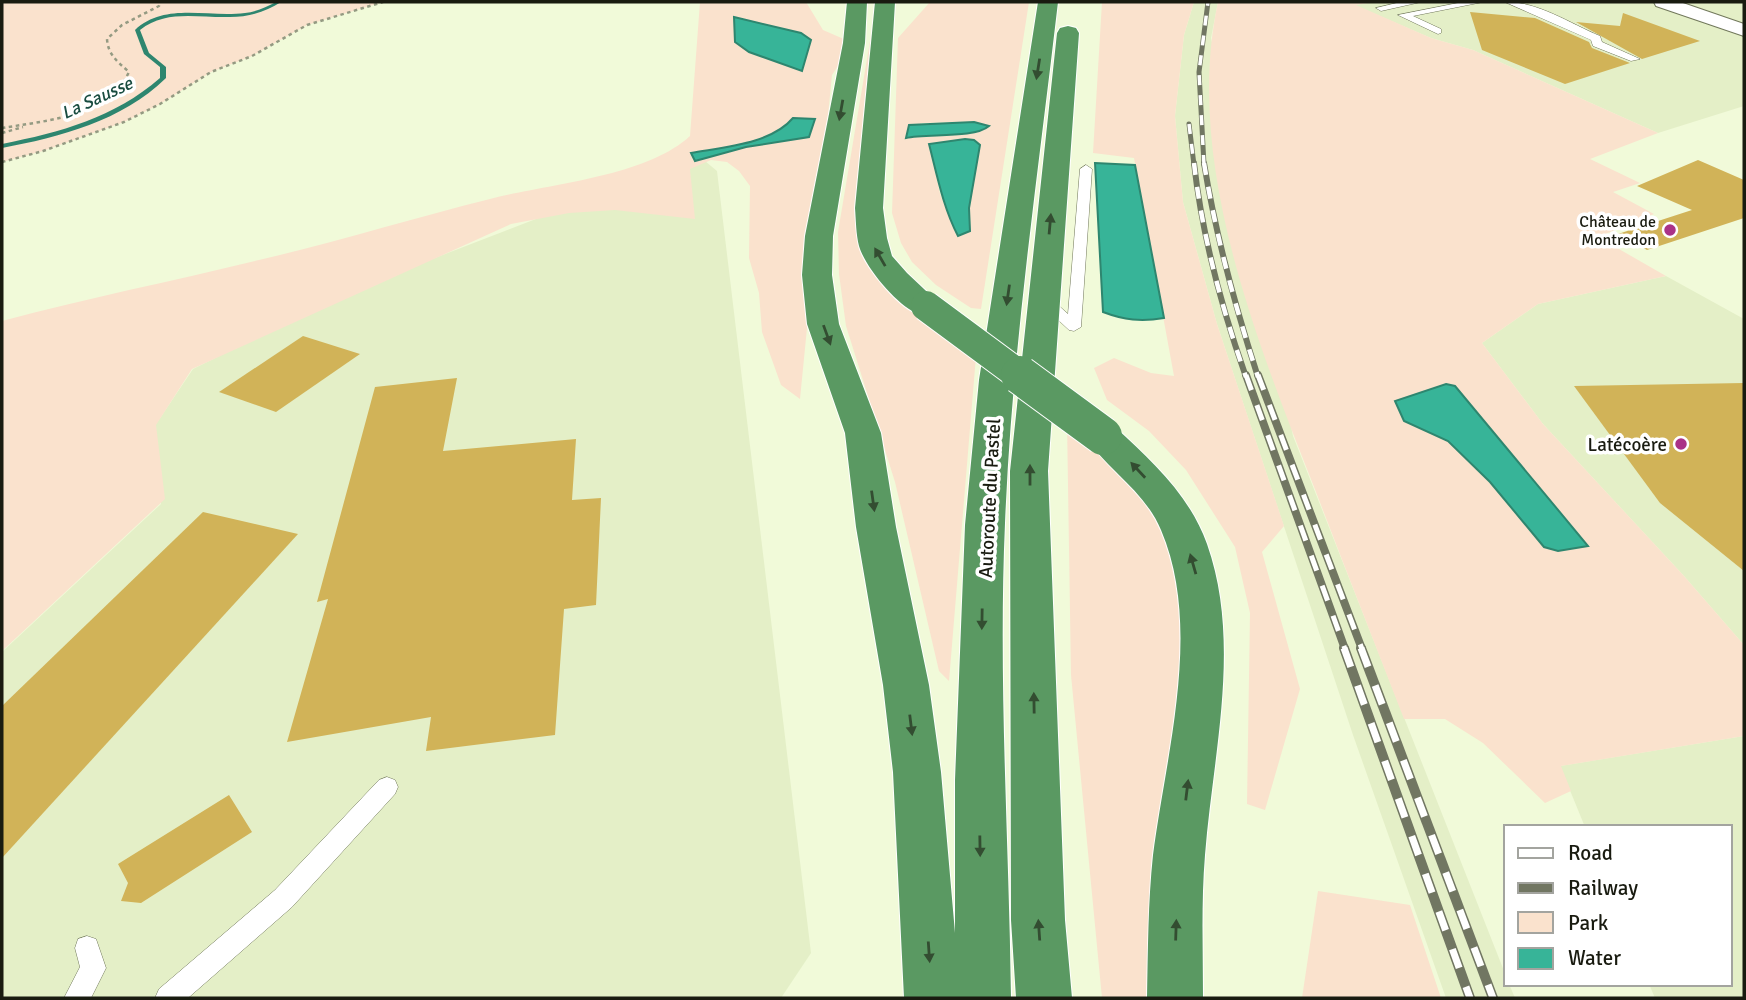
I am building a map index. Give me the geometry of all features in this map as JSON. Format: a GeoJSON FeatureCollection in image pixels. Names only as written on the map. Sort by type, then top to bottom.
{"type":"FeatureCollection","features":[{"type":"Feature","properties":{"kind":"highway"},"geometry":{"type":"LineString","coordinates":[[857,2],[854,43],[818,236],[817,275],[823,324],[863,433],[876,527],[906,685],[916,772],[932,998]]}},
{"type":"Feature","properties":{"kind":"highway"},"geometry":{"type":"LineString","coordinates":[[885,2],[869,208],[874,250],[883,264],[926,306],[1103,436],[1139,469],[1170,508],[1187,542],[1196,575],[1200,614],[1200,669],[1179,858],[1175,998]]}},
{"type":"Feature","properties":{"kind":"highway","name":"Autoroute du Pastel"},"geometry":{"type":"LineString","coordinates":[[983,998],[979,780],[985,525],[996,380],[1048,2]]}},
{"type":"Feature","properties":{"kind":"highway","name":"Autoroute du Pastel"},"geometry":{"type":"LineString","coordinates":[[1044,998],[1038,920],[1030,471],[1071,2]]}},
{"type":"Feature","properties":{"kind":"street"},"geometry":{"type":"LineString","coordinates":[[1663,2],[1744,30]]}},
{"type":"Feature","properties":{"kind":"lane"},"geometry":{"type":"LineString","coordinates":[[1381,8],[1416,2]]}},
{"type":"Feature","properties":{"kind":"lane"},"geometry":{"type":"LineString","coordinates":[[1438,31],[1403,15],[1478,2]]}},
{"type":"Feature","properties":{"kind":"lane"},"geometry":{"type":"LineString","coordinates":[[1510,2],[1560,21],[1596,38],[1597,44],[1635,59]]}},
{"type":"Feature","properties":{"kind":"lane"},"geometry":{"type":"LineString","coordinates":[[1044,300],[1074,327],[1086,169]]}},
{"type":"Feature","properties":{"kind":"lane"},"geometry":{"type":"LineString","coordinates":[[168,998],[290,894],[335,850],[387,787]]}},
{"type":"Feature","properties":{"kind":"lane"},"geometry":{"type":"LineString","coordinates":[[77,998],[93,968],[87,948]]}},
{"type":"Feature","properties":{"kind":"path"},"geometry":{"type":"LineString","coordinates":[[2,131],[83,109],[120,88],[128,81],[129,72],[108,54],[107,36],[129,20],[159,6],[161,2]]}},
{"type":"Feature","properties":{"kind":"path"},"geometry":{"type":"LineString","coordinates":[[2,162],[43,151],[124,122],[160,104],[211,72],[252,56],[307,25],[383,2]]}},
{"type":"Feature","properties":{"kind":"shaded area"},"geometry":{"type":"Polygon","coordinates":[[[1194,2],[1218,2],[1211,38],[1293,436],[1504,971],[1504,986],[1510,986],[1515,998],[1446,998],[1353,735],[1217,324],[1183,202],[1175,116],[1184,35],[1194,2]]]}},
{"type":"Feature","properties":{"kind":"shaded area"},"geometry":{"type":"Polygon","coordinates":[[[1373,2],[1744,2],[1744,106],[1658,133],[1473,50],[1431,38],[1354,5],[1373,2]]]}},
{"type":"Feature","properties":{"kind":"shaded area"},"geometry":{"type":"Polygon","coordinates":[[[699,156],[717,171],[811,953],[781,998],[2,998],[2,652],[161,504],[152,430],[193,369],[290,321],[427,261],[699,156]]]}},
{"type":"Feature","properties":{"kind":"shaded area"},"geometry":{"type":"Polygon","coordinates":[[[1666,276],[1744,319],[1744,645],[1543,424],[1482,343],[1538,304],[1666,276]]]}},
{"type":"Feature","properties":{"kind":"shaded area"},"geometry":{"type":"Polygon","coordinates":[[[1744,736],[1744,998],[1655,998],[1650,986],[1732,986],[1732,825],[1584,825],[1560,766],[1744,736]]]}},
{"type":"Feature","properties":{"kind":"green space"},"geometry":{"type":"Polygon","coordinates":[[[2,2],[383,2],[307,25],[252,56],[211,72],[160,104],[124,122],[43,151],[2,162],[2,2]]]}},
{"type":"Feature","properties":{"kind":"green space"},"geometry":{"type":"Polygon","coordinates":[[[700,2],[806,2],[823,30],[853,43],[832,75],[800,399],[781,385],[762,332],[759,293],[749,258],[750,186],[739,171],[727,162],[711,160],[690,169],[695,219],[615,210],[569,213],[511,224],[192,369],[156,425],[165,499],[2,651],[2,321],[288,253],[490,199],[595,177],[648,161],[671,150],[690,136],[700,2]]]}},
{"type":"Feature","properties":{"kind":"green space"},"geometry":{"type":"Polygon","coordinates":[[[930,2],[1029,2],[981,309],[971,308],[936,285],[912,262],[901,243],[892,213],[898,38],[930,2]],[[974,122],[921,123],[916,135],[961,134],[988,127],[974,122]],[[965,139],[930,144],[940,194],[959,236],[970,231],[969,208],[980,145],[965,139]]]}},
{"type":"Feature","properties":{"kind":"green space"},"geometry":{"type":"Polygon","coordinates":[[[1102,2],[1194,2],[1184,35],[1175,116],[1183,202],[1217,324],[1284,526],[1262,552],[1300,689],[1265,810],[1247,804],[1250,613],[1235,547],[1186,470],[1149,431],[1107,400],[1094,368],[1114,358],[1151,373],[1174,376],[1134,158],[1093,153],[1102,2]]]}},
{"type":"Feature","properties":{"kind":"green space"},"geometry":{"type":"Polygon","coordinates":[[[1218,2],[1373,2],[1356,5],[1431,38],[1473,50],[1658,133],[1590,159],[1640,183],[1613,192],[1654,214],[1598,237],[1666,276],[1538,304],[1482,343],[1543,424],[1744,645],[1744,736],[1561,766],[1571,791],[1545,803],[1483,743],[1445,719],[1404,719],[1271,376],[1250,314],[1232,252],[1218,188],[1210,125],[1210,63],[1218,2]],[[1448,441],[1490,482],[1588,546],[1448,441]]]}},
{"type":"Feature","properties":{"kind":"green space"},"geometry":{"type":"Polygon","coordinates":[[[873,34],[862,232],[976,356],[949,681],[939,671],[895,482],[846,326],[839,274],[838,232],[873,34]]]}},
{"type":"Feature","properties":{"kind":"green space"},"geometry":{"type":"Polygon","coordinates":[[[1067,421],[1093,439],[1168,529],[1187,627],[1153,949],[1153,998],[1102,998],[1071,675],[1067,421]]]}},
{"type":"Feature","properties":{"kind":"green space"},"geometry":{"type":"Polygon","coordinates":[[[1318,891],[1410,905],[1441,998],[1302,998],[1318,891]]]}},
{"type":"Feature","properties":{"kind":"water"},"geometry":{"type":"Polygon","coordinates":[[[734,17],[801,33],[811,40],[802,71],[749,52],[735,42],[734,17]]]}},
{"type":"Feature","properties":{"kind":"water"},"geometry":{"type":"Polygon","coordinates":[[[793,118],[815,119],[809,137],[746,147],[695,161],[691,153],[760,139],[784,127],[793,118]]]}},
{"type":"Feature","properties":{"kind":"water"},"geometry":{"type":"Polygon","coordinates":[[[974,122],[989,126],[973,133],[906,138],[909,125],[974,122]]]}},
{"type":"Feature","properties":{"kind":"water"},"geometry":{"type":"Polygon","coordinates":[[[974,140],[980,145],[969,208],[970,231],[958,236],[944,202],[929,144],[974,140]]]}},
{"type":"Feature","properties":{"kind":"water"},"geometry":{"type":"Polygon","coordinates":[[[1095,163],[1135,165],[1164,318],[1133,320],[1103,312],[1095,163]]]}},
{"type":"Feature","properties":{"kind":"water"},"geometry":{"type":"Polygon","coordinates":[[[1446,384],[1455,386],[1588,546],[1558,551],[1544,547],[1490,482],[1448,441],[1404,421],[1395,401],[1446,384]]]}},
{"type":"Feature","properties":{"kind":"building"},"geometry":{"type":"Polygon","coordinates":[[[1470,12],[1535,18],[1589,42],[1592,48],[1630,63],[1565,84],[1482,50],[1470,12]]]}},
{"type":"Feature","properties":{"kind":"building"},"geometry":{"type":"Polygon","coordinates":[[[1623,13],[1700,41],[1642,59],[1576,22],[1620,26],[1623,13]]]}},
{"type":"Feature","properties":{"kind":"building"},"geometry":{"type":"Polygon","coordinates":[[[1698,160],[1744,180],[1744,218],[1647,250],[1618,234],[1692,210],[1637,186],[1698,160]]]}},
{"type":"Feature","properties":{"kind":"building"},"geometry":{"type":"Polygon","coordinates":[[[303,336],[360,354],[276,412],[219,392],[303,336]]]}},
{"type":"Feature","properties":{"kind":"building"},"geometry":{"type":"Polygon","coordinates":[[[457,378],[443,451],[576,439],[572,500],[601,498],[596,605],[564,609],[555,735],[426,751],[431,717],[287,742],[328,599],[317,602],[375,387],[457,378]]]}},
{"type":"Feature","properties":{"kind":"building","name":"Latécoère"},"geometry":{"type":"Polygon","coordinates":[[[1744,383],[1744,571],[1660,503],[1574,386],[1744,383]]]}},
{"type":"Feature","properties":{"kind":"building"},"geometry":{"type":"Polygon","coordinates":[[[203,512],[298,534],[2,858],[2,706],[203,512]]]}},
{"type":"Feature","properties":{"kind":"building"},"geometry":{"type":"Polygon","coordinates":[[[229,795],[252,832],[141,903],[121,901],[128,883],[118,864],[229,795]]]}},
{"type":"Feature","properties":{"kind":"waterway","name":"La Sausse"},"geometry":{"type":"LineString","coordinates":[[2,146],[88,123],[109,115],[147,92],[163,78],[163,67],[147,54],[137,30],[147,22],[172,15],[248,14],[279,2]]}},
{"type":"Feature","properties":{"kind":"railway"},"geometry":{"type":"LineString","coordinates":[[1204,165],[1199,72],[1208,2]]}},
{"type":"Feature","properties":{"kind":"railway"},"geometry":{"type":"LineString","coordinates":[[1189,124],[1194,165]]}},
{"type":"Feature","properties":{"kind":"railway"},"geometry":{"type":"LineString","coordinates":[[1194,163],[1214,272],[1246,377]]}},
{"type":"Feature","properties":{"kind":"railway"},"geometry":{"type":"LineString","coordinates":[[1204,163],[1227,271],[1258,377]]}},
{"type":"Feature","properties":{"kind":"railway"},"geometry":{"type":"LineString","coordinates":[[1246,375],[1345,649]]}},
{"type":"Feature","properties":{"kind":"railway"},"geometry":{"type":"LineString","coordinates":[[1258,375],[1362,649]]}},
{"type":"Feature","properties":{"kind":"railway"},"geometry":{"type":"LineString","coordinates":[[1344,648],[1470,998]]}},
{"type":"Feature","properties":{"kind":"railway"},"geometry":{"type":"LineString","coordinates":[[1361,648],[1493,998]]}},
{"type":"Feature","properties":{"kind":"place","name":"Château de Montredon"},"geometry":{"type":"Point","coordinates":[1670,230]}},
{"type":"Feature","properties":{"kind":"place","name":"Latécoère"},"geometry":{"type":"Point","coordinates":[1681,444]}}]}
